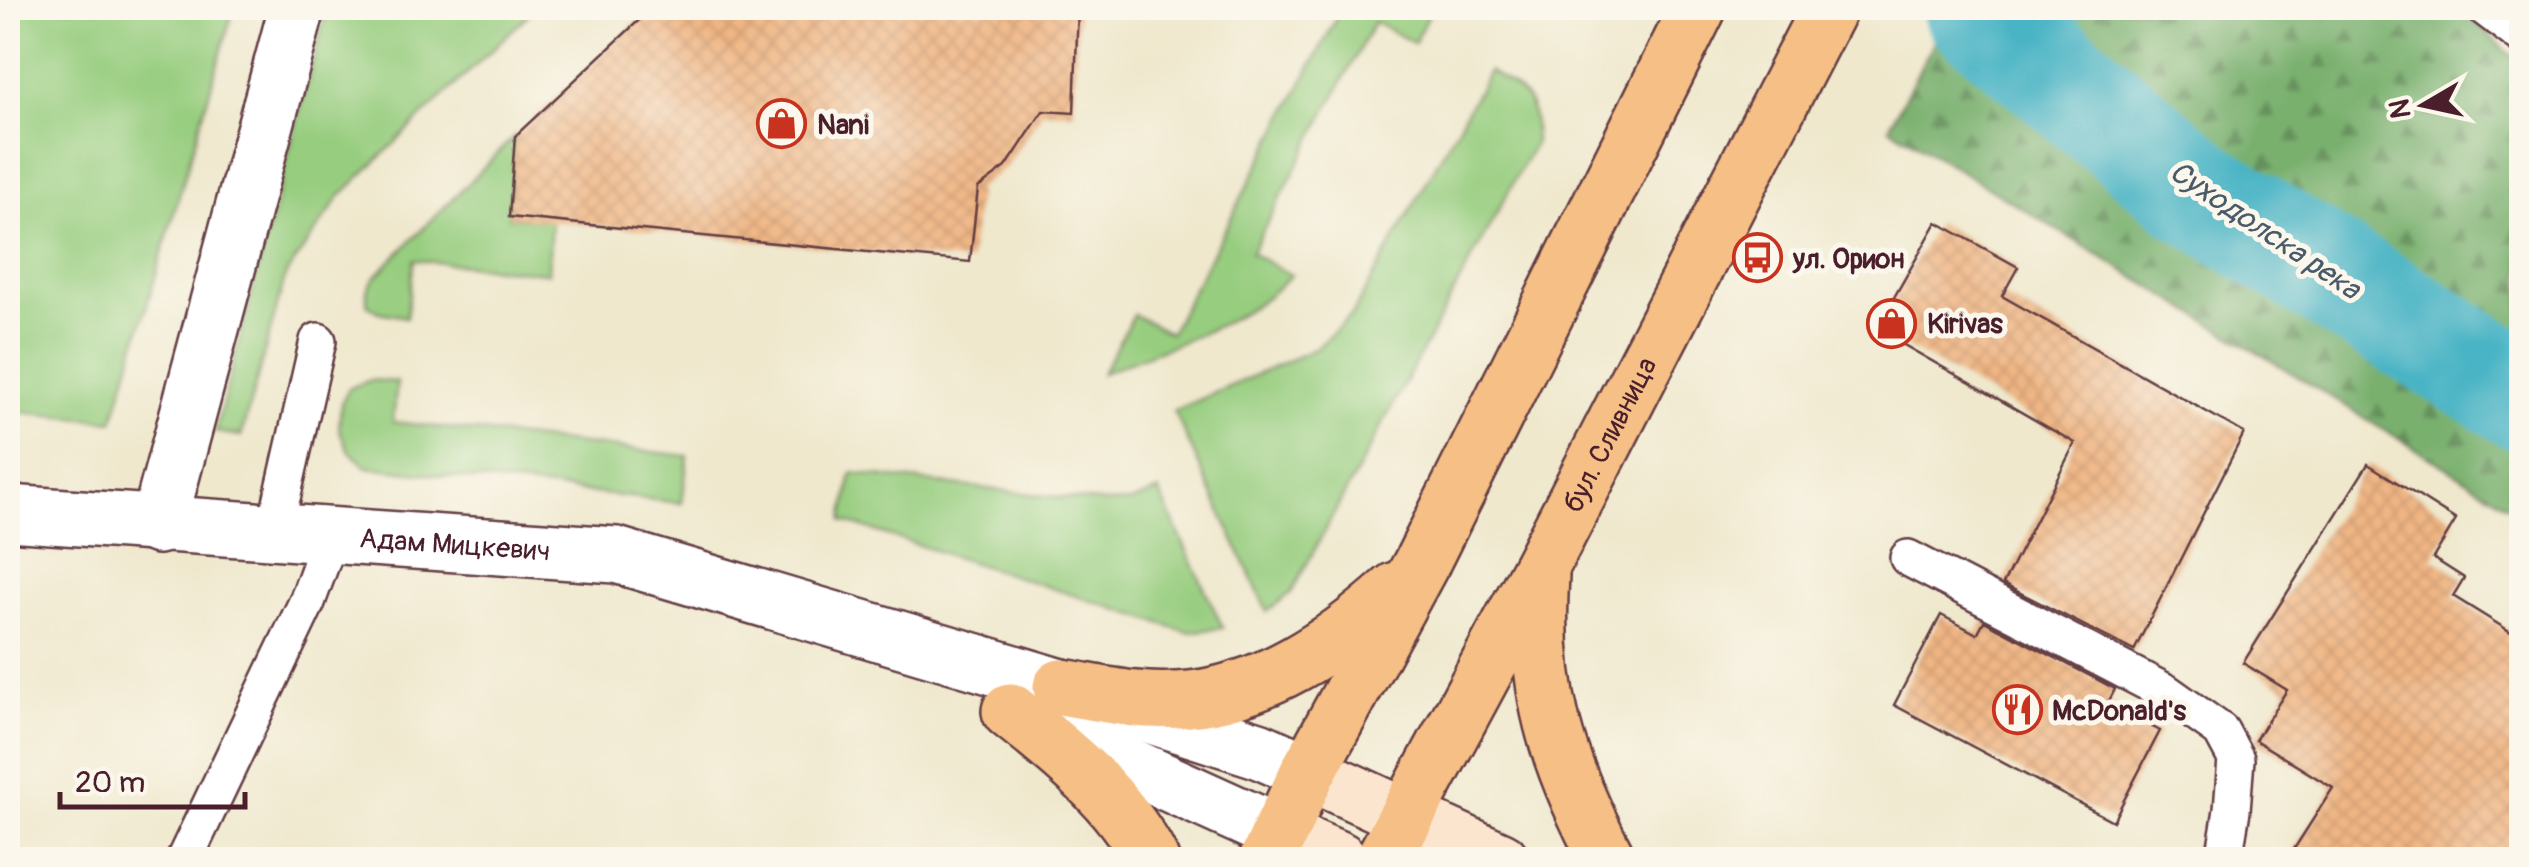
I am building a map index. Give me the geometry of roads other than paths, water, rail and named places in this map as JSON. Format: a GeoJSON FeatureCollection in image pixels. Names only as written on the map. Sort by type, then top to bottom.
{"type":"FeatureCollection","features":[{"type":"Feature","properties":{"kind":"main road"},"geometry":{"type":"LineString","coordinates":[[1340,860],[1273,846],[1308,772],[1422,562],[1698,8]]}},
{"type":"Feature","properties":{"kind":"main road","name":"бул. Сливница"},"geometry":{"type":"LineString","coordinates":[[1395,837],[1541,567],[1828,8]]}},
{"type":"Feature","properties":{"kind":"main road"},"geometry":{"type":"LineString","coordinates":[[1061,687],[1156,700],[1198,698],[1237,688],[1277,673],[1332,642],[1382,603],[1422,562]]}},
{"type":"Feature","properties":{"kind":"main road"},"geometry":{"type":"LineString","coordinates":[[1541,567],[1540,662],[1550,724],[1576,798],[1608,860]]}},
{"type":"Feature","properties":{"kind":"main road"},"geometry":{"type":"LineString","coordinates":[[1010,711],[1091,780],[1129,822],[1151,860]]}},
{"type":"Feature","properties":{"kind":"main road"},"geometry":{"type":"LineString","coordinates":[[1308,772],[1395,837],[1501,860]]}},
{"type":"Feature","properties":{"kind":"street"},"geometry":{"type":"LineString","coordinates":[[158,526],[297,8]]}},
{"type":"Feature","properties":{"kind":"street","name":"Адам Мицкевич"},"geometry":{"type":"LineString","coordinates":[[8,514],[616,555],[1061,687],[1258,750],[1308,772]]}},
{"type":"Feature","properties":{"kind":"street","name":"Адам Мицкевич"},"geometry":{"type":"LineString","coordinates":[[888,637],[1010,711],[1273,846]]}},
{"type":"Feature","properties":{"kind":"lane"},"geometry":{"type":"LineString","coordinates":[[2485,8],[2522,36]]}},
{"type":"Feature","properties":{"kind":"lane"},"geometry":{"type":"LineString","coordinates":[[274,533],[318,341]]}},
{"type":"Feature","properties":{"kind":"lane"},"geometry":{"type":"LineString","coordinates":[[184,860],[307,602],[331,536]]}},
{"type":"Feature","properties":{"kind":"lane"},"geometry":{"type":"LineString","coordinates":[[1908,558],[2166,692],[2221,731],[2236,759],[2224,860]]}},
{"type":"Feature","properties":{"kind":"waterway","name":"Суходолска река"},"geometry":{"type":"LineString","coordinates":[[1978,8],[2197,191],[2522,395]]}},
{"type":"Feature","properties":{"kind":"place","name":"Nani"},"geometry":{"type":"Point","coordinates":[782,124]}},
{"type":"Feature","properties":{"kind":"place","name":"ул. Орион"},"geometry":{"type":"Point","coordinates":[1758,258]}},
{"type":"Feature","properties":{"kind":"place","name":"Kirivas"},"geometry":{"type":"Point","coordinates":[1892,323]}},
{"type":"Feature","properties":{"kind":"place","name":"McDonald's"},"geometry":{"type":"Point","coordinates":[2017,710]}}]}
